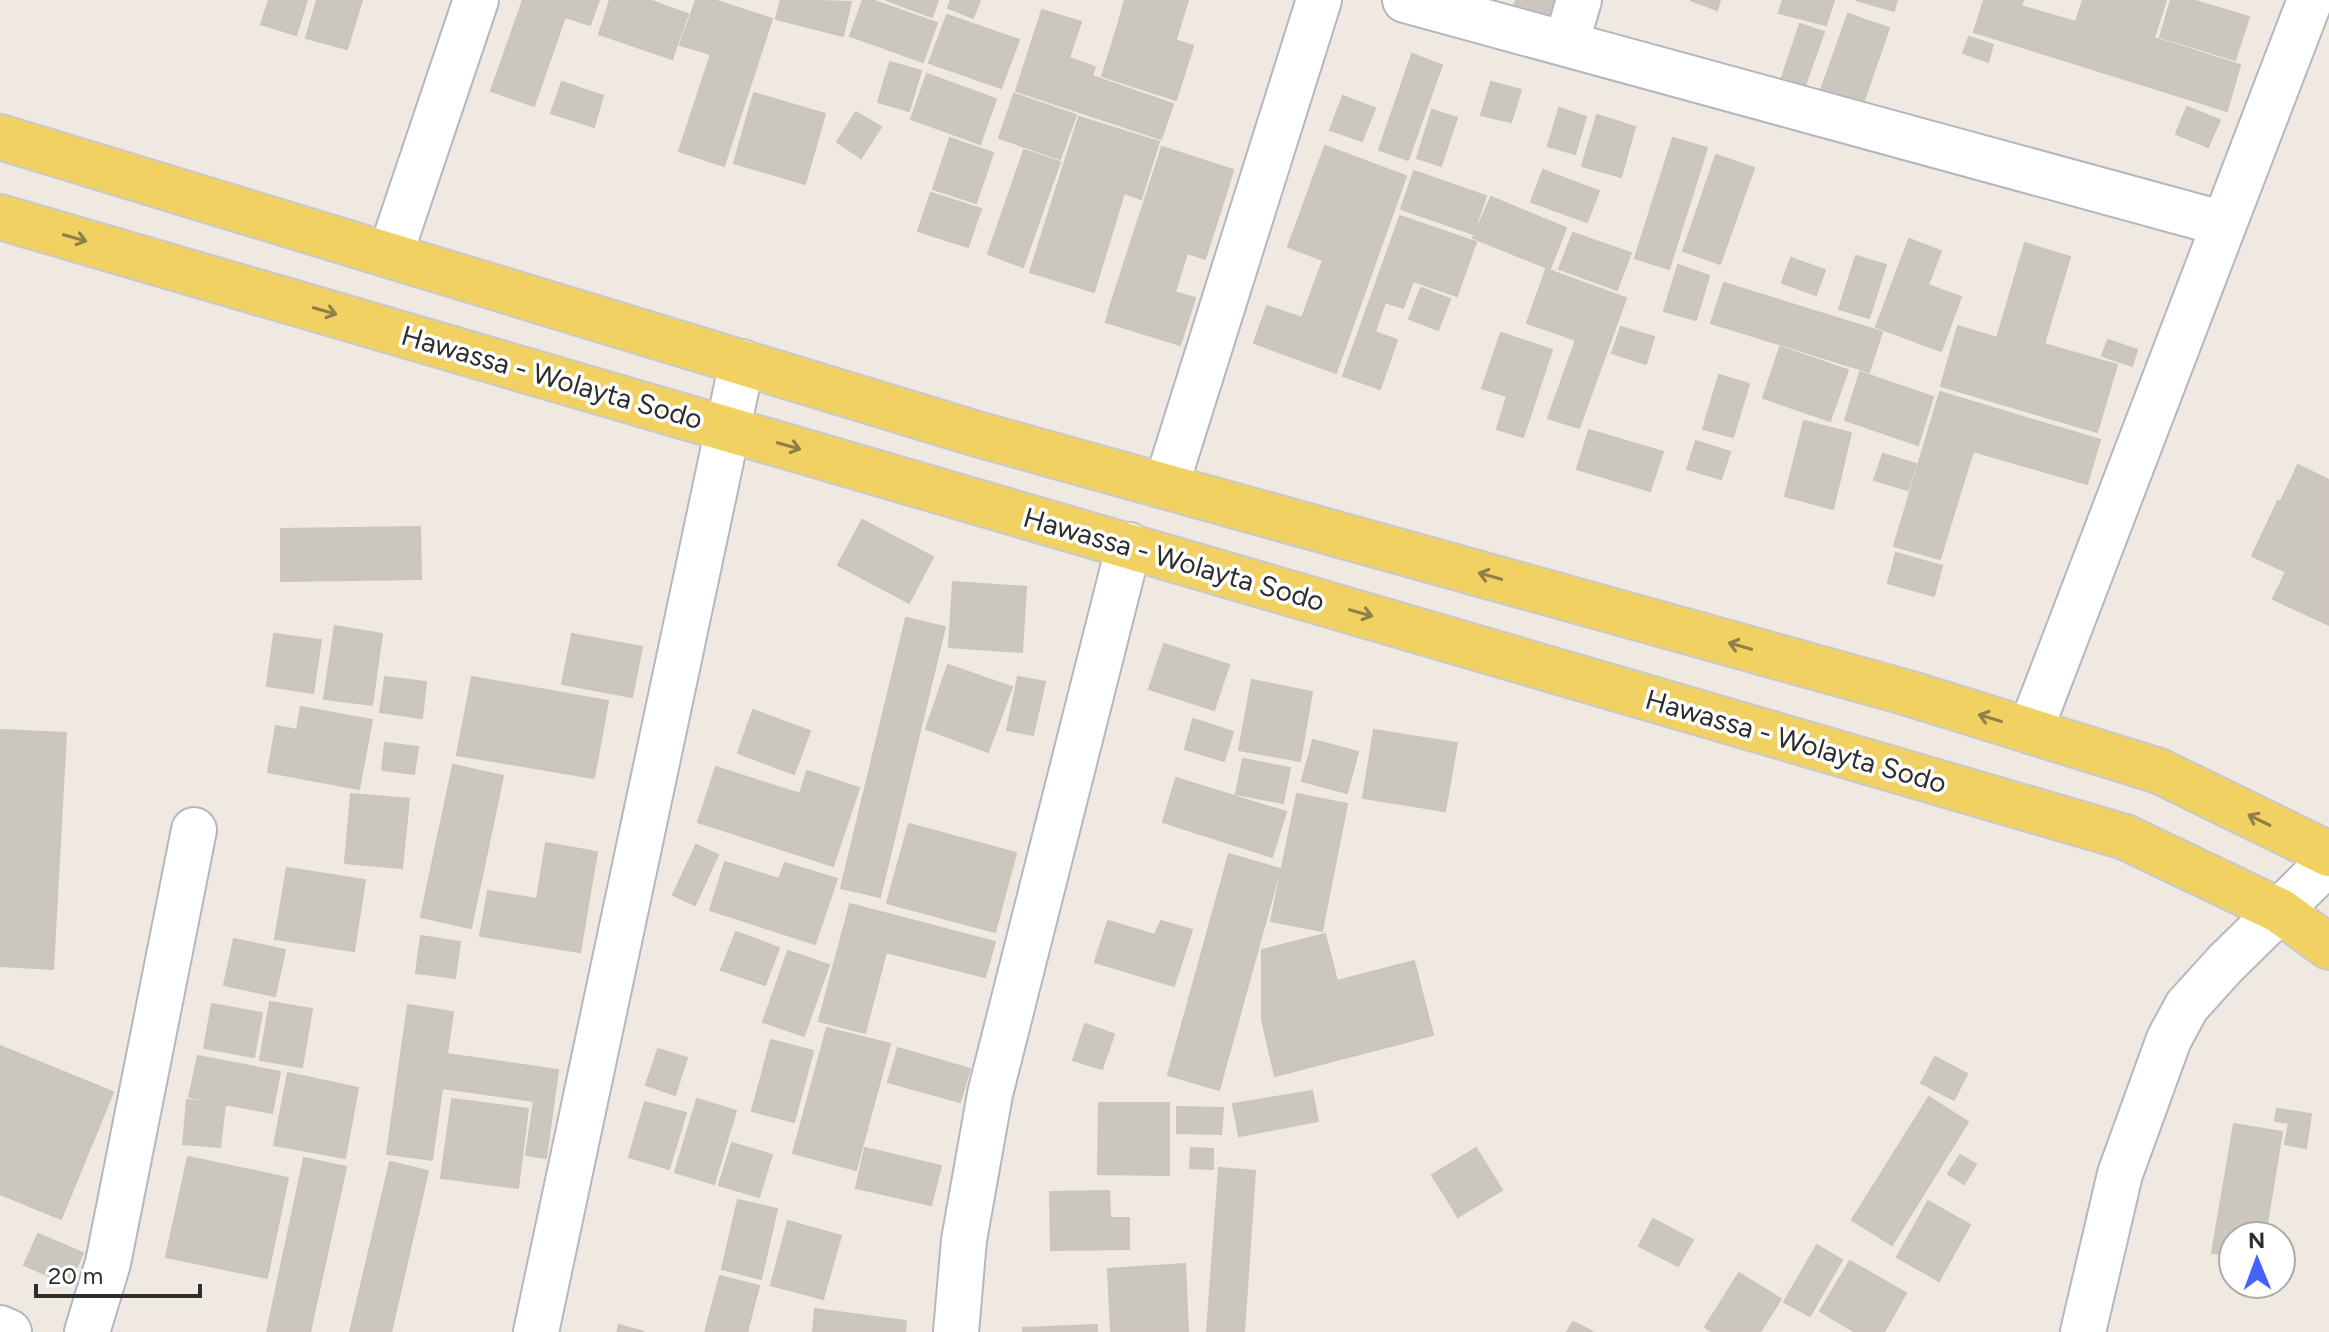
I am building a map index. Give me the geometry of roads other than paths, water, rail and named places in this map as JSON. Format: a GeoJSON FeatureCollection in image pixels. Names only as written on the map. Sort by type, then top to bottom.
{"type":"FeatureCollection","features":[{"type":"Feature","properties":{"kind":"main road"},"geometry":{"type":"LineString","coordinates":[[0,137],[977,434],[1908,693],[2159,771],[2329,854]]}},
{"type":"Feature","properties":{"kind":"main road","name":"Hawassa - Wolayta Sodo"},"geometry":{"type":"LineString","coordinates":[[0,217],[2125,837],[2280,911],[2329,947]]}},
{"type":"Feature","properties":{"kind":"street"},"geometry":{"type":"LineString","coordinates":[[390,255],[476,0]]}},
{"type":"Feature","properties":{"kind":"street"},"geometry":{"type":"LineString","coordinates":[[1166,486],[1319,0]]}},
{"type":"Feature","properties":{"kind":"street"},"geometry":{"type":"LineString","coordinates":[[1405,0],[2224,224]]}},
{"type":"Feature","properties":{"kind":"street"},"geometry":{"type":"LineString","coordinates":[[1566,44],[1579,0]]}},
{"type":"Feature","properties":{"kind":"street"},"geometry":{"type":"LineString","coordinates":[[2030,731],[2310,0]]}},
{"type":"Feature","properties":{"kind":"street"},"geometry":{"type":"LineString","coordinates":[[536,1332],[742,362]]}},
{"type":"Feature","properties":{"kind":"street"},"geometry":{"type":"LineString","coordinates":[[956,1332],[964,1240],[990,1094],[1129,545]]}},
{"type":"Feature","properties":{"kind":"street"},"geometry":{"type":"LineString","coordinates":[[87,1332],[108,1263],[194,830]]}},
{"type":"Feature","properties":{"kind":"street"},"geometry":{"type":"LineString","coordinates":[[2083,1332],[2120,1174],[2169,1039],[2187,1006],[2225,964],[2329,862]]}},
{"type":"Feature","properties":{"kind":"street"},"geometry":{"type":"LineString","coordinates":[[0,1328],[9,1332]]}}]}
